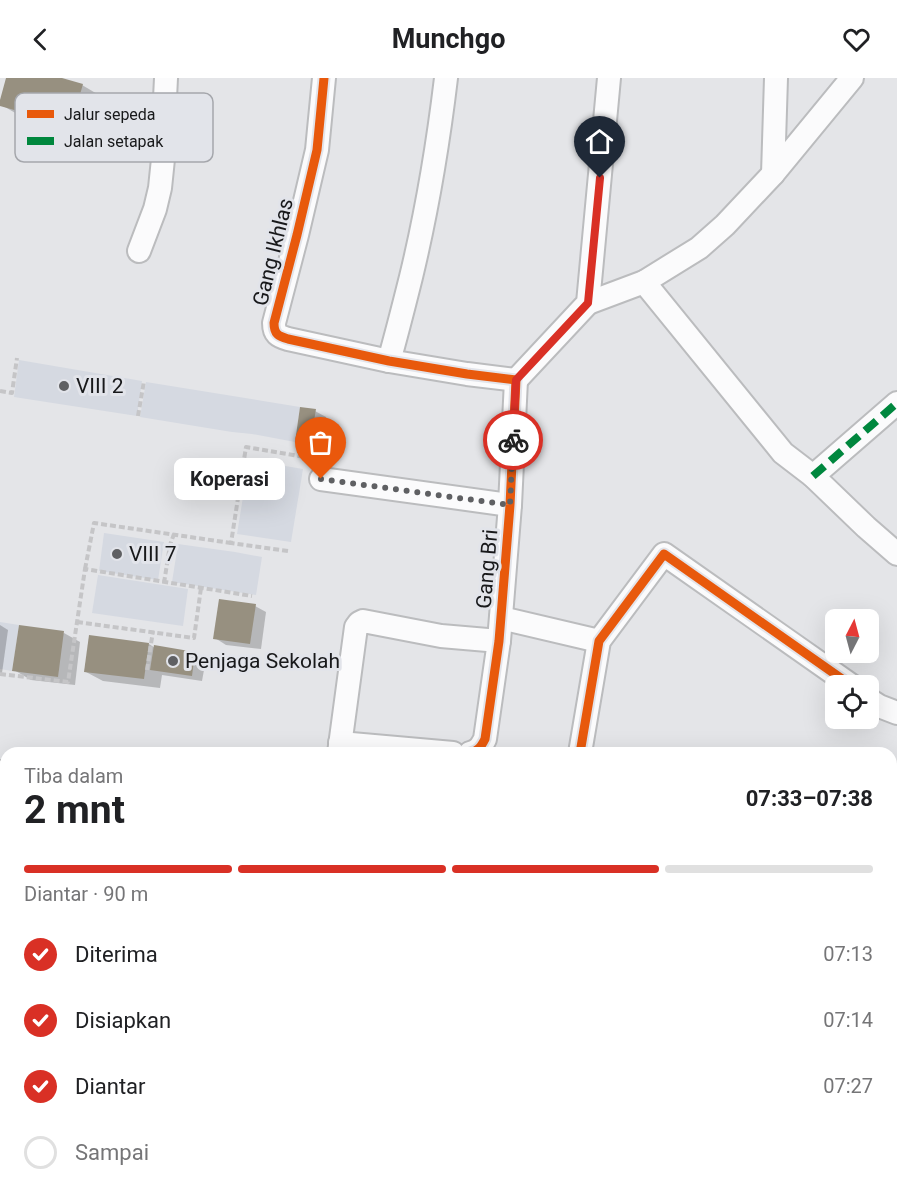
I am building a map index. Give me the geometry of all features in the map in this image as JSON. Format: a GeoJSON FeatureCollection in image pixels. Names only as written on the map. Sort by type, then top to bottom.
{"type":"FeatureCollection","features":[{"type":"Feature","properties":{"kind":"street"},"geometry":{"type":"LineString","coordinates":[[165,93],[166,78]]}},
{"type":"Feature","properties":{"kind":"street","name":"Gang Ikhlas"},"geometry":{"type":"LineString","coordinates":[[324,78],[316,150],[274,323],[277,335],[389,361],[516,380]]}},
{"type":"Feature","properties":{"kind":"street"},"geometry":{"type":"LineString","coordinates":[[389,361],[423,222],[436,154],[446,78]]}},
{"type":"Feature","properties":{"kind":"street"},"geometry":{"type":"LineString","coordinates":[[588,303],[609,78]]}},
{"type":"Feature","properties":{"kind":"street"},"geometry":{"type":"LineString","coordinates":[[773,174],[776,78]]}},
{"type":"Feature","properties":{"kind":"street"},"geometry":{"type":"LineString","coordinates":[[516,380],[588,303],[644,282],[699,248],[725,225],[773,174],[852,78]]}},
{"type":"Feature","properties":{"kind":"street"},"geometry":{"type":"LineString","coordinates":[[139,251],[155,209],[163,162]]}},
{"type":"Feature","properties":{"kind":"street"},"geometry":{"type":"LineString","coordinates":[[644,282],[783,453],[813,477],[897,554]]}},
{"type":"Feature","properties":{"kind":"street","name":"Gang Bri"},"geometry":{"type":"LineString","coordinates":[[481,747],[485,739],[499,640],[510,505],[516,380]]}},
{"type":"Feature","properties":{"kind":"street"},"geometry":{"type":"LineString","coordinates":[[813,477],[897,403]]}},
{"type":"Feature","properties":{"kind":"street"},"geometry":{"type":"LineString","coordinates":[[321,479],[510,505]]}},
{"type":"Feature","properties":{"kind":"street"},"geometry":{"type":"LineString","coordinates":[[581,747],[599,640],[664,554],[836,675]]}},
{"type":"Feature","properties":{"kind":"street"},"geometry":{"type":"LineString","coordinates":[[501,618],[599,640]]}},
{"type":"Feature","properties":{"kind":"street"},"geometry":{"type":"LineString","coordinates":[[339,747],[356,627],[359,623],[363,621],[441,636],[499,640]]}},
{"type":"Feature","properties":{"kind":"street"},"geometry":{"type":"LineString","coordinates":[[879,706],[897,713]]}},
{"type":"Feature","properties":{"kind":"path"},"geometry":{"type":"LineString","coordinates":[[0,391],[12,393],[17,358]]}},
{"type":"Feature","properties":{"kind":"path"},"geometry":{"type":"LineString","coordinates":[[138,416],[144,381]]}},
{"type":"Feature","properties":{"kind":"path"},"geometry":{"type":"LineString","coordinates":[[231,543],[246,447],[305,457]]}},
{"type":"Feature","properties":{"kind":"path"},"geometry":{"type":"LineString","coordinates":[[0,674],[68,682],[94,522],[288,551]]}},
{"type":"Feature","properties":{"kind":"path"},"geometry":{"type":"LineString","coordinates":[[165,583],[170,544],[174,534]]}},
{"type":"Feature","properties":{"kind":"path"},"geometry":{"type":"LineString","coordinates":[[85,570],[252,596]]}},
{"type":"Feature","properties":{"kind":"path"},"geometry":{"type":"LineString","coordinates":[[77,622],[194,638],[201,588]]}},
{"type":"Feature","properties":{"kind":"path"},"geometry":{"type":"LineString","coordinates":[[147,670],[153,632]]}},
{"type":"Feature","properties":{"kind":"shaded area"},"geometry":{"type":"Polygon","coordinates":[[[19,360],[142,381],[137,416],[14,397],[19,360]]]}},
{"type":"Feature","properties":{"kind":"shaded area"},"geometry":{"type":"Polygon","coordinates":[[[146,382],[300,407],[295,442],[140,417],[146,382]]]}},
{"type":"Feature","properties":{"kind":"shaded area"},"geometry":{"type":"Polygon","coordinates":[[[249,460],[303,469],[291,542],[237,534],[249,460]]]}},
{"type":"Feature","properties":{"kind":"shaded area"},"geometry":{"type":"Polygon","coordinates":[[[104,533],[164,542],[158,580],[99,571],[104,533]]]}},
{"type":"Feature","properties":{"kind":"shaded area"},"geometry":{"type":"Polygon","coordinates":[[[178,544],[262,557],[256,595],[172,582],[178,544]]]}},
{"type":"Feature","properties":{"kind":"shaded area"},"geometry":{"type":"Polygon","coordinates":[[[98,575],[188,589],[183,626],[92,613],[98,575]]]}},
{"type":"Feature","properties":{"kind":"shaded area"},"geometry":{"type":"Polygon","coordinates":[[[0,622],[19,625],[12,671],[0,669],[0,622]]]}},
{"type":"Feature","properties":{"kind":"building"},"geometry":{"type":"Polygon","coordinates":[[[6,78],[62,78],[83,84],[80,93],[15,93],[15,110],[0,106],[6,78]]]}},
{"type":"Feature","properties":{"kind":"building"},"geometry":{"type":"Polygon","coordinates":[[[300,407],[316,409],[310,445],[295,442],[300,407]]]}},
{"type":"Feature","properties":{"kind":"building"},"geometry":{"type":"Polygon","coordinates":[[[219,599],[256,604],[250,644],[213,639],[219,599]]]}},
{"type":"Feature","properties":{"kind":"building"},"geometry":{"type":"Polygon","coordinates":[[[19,625],[64,631],[58,677],[12,671],[19,625]]]}},
{"type":"Feature","properties":{"kind":"building"},"geometry":{"type":"Polygon","coordinates":[[[89,635],[149,643],[144,679],[84,672],[89,635]]]}},
{"type":"Feature","properties":{"kind":"building","name":"Penjaga Sekolah"},"geometry":{"type":"Polygon","coordinates":[[[154,645],[195,652],[192,676],[150,670],[154,645]]]}},
{"type":"Feature","properties":{"kind":"marked path"},"geometry":{"type":"LineString","coordinates":[[813,476],[897,403]]}},
{"type":"Feature","properties":{"kind":"cycle path"},"geometry":{"type":"LineString","coordinates":[[324,78],[317,150],[274,323],[276,332],[279,336],[288,339],[389,361],[516,380],[510,505],[499,641],[485,739],[480,747]]}},
{"type":"Feature","properties":{"kind":"cycle path"},"geometry":{"type":"LineString","coordinates":[[581,747],[599,641],[664,554],[836,675]]}},
{"type":"Feature","properties":{"kind":"way so far"},"geometry":{"type":"LineString","coordinates":[[321,479],[510,505],[513,440]]}},
{"type":"Feature","properties":{"kind":"place","name":"VIII 2"},"geometry":{"type":"Point","coordinates":[64,386]}},
{"type":"Feature","properties":{"kind":"place","name":"Koperasi"},"geometry":{"type":"Point","coordinates":[321,479]}},
{"type":"Feature","properties":{"kind":"place","name":"VIII 7"},"geometry":{"type":"Point","coordinates":[117,554]}},
{"type":"Feature","properties":{"kind":"place","name":"Penjaga Sekolah"},"geometry":{"type":"Point","coordinates":[173,661]}},
{"type":"Feature","properties":{"kind":"route"},"geometry":{"type":"LineString","coordinates":[[513,440],[516,380],[588,303],[600,178]]}}]}
